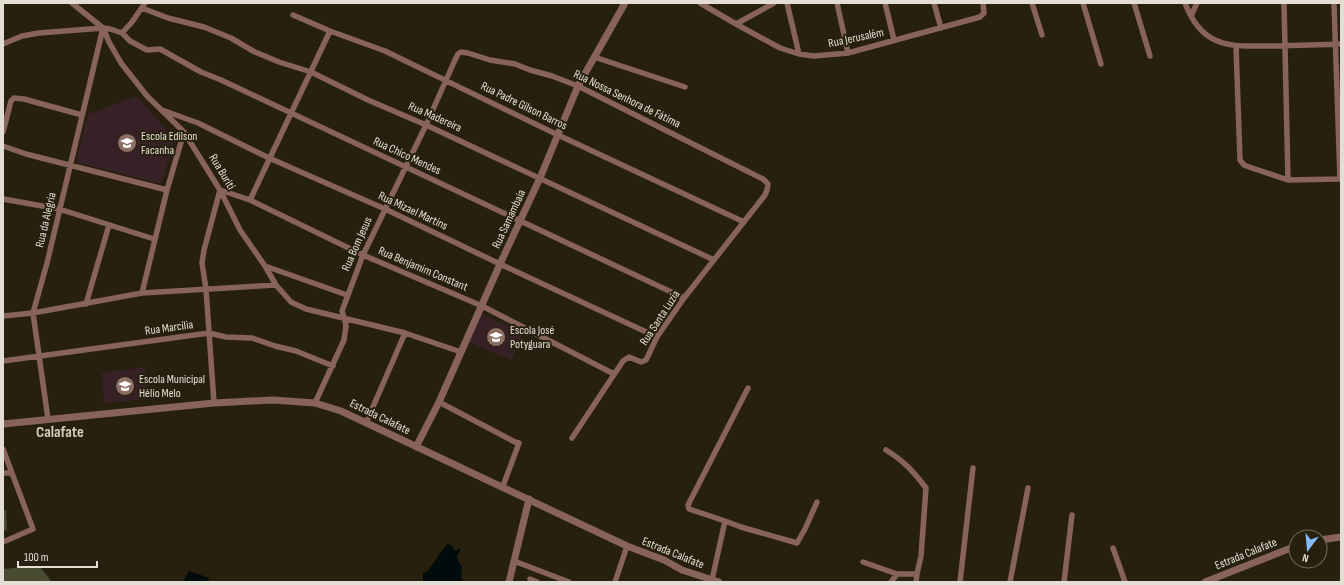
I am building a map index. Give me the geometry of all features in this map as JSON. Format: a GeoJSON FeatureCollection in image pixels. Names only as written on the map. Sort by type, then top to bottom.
{"type":"FeatureCollection","features":[{"type":"Feature","properties":{"kind":"street"},"geometry":{"type":"LineString","coordinates":[[72,3],[103,28]]}},
{"type":"Feature","properties":{"kind":"street","name":"Rua Samambaia"},"geometry":{"type":"LineString","coordinates":[[416,447],[439,402],[540,178],[578,86],[626,3]]}},
{"type":"Feature","properties":{"kind":"street","name":"Rua Jerusalém"},"geometry":{"type":"LineString","coordinates":[[700,3],[780,48],[799,54],[820,56],[848,53],[980,17],[984,13],[983,3]]}},
{"type":"Feature","properties":{"kind":"street"},"geometry":{"type":"LineString","coordinates":[[736,24],[774,3]]}},
{"type":"Feature","properties":{"kind":"street"},"geometry":{"type":"LineString","coordinates":[[788,3],[799,54]]}},
{"type":"Feature","properties":{"kind":"street"},"geometry":{"type":"LineString","coordinates":[[837,3],[848,53]]}},
{"type":"Feature","properties":{"kind":"street"},"geometry":{"type":"LineString","coordinates":[[885,3],[894,40]]}},
{"type":"Feature","properties":{"kind":"street"},"geometry":{"type":"LineString","coordinates":[[934,3],[941,28]]}},
{"type":"Feature","properties":{"kind":"street"},"geometry":{"type":"LineString","coordinates":[[1032,3],[1042,35]]}},
{"type":"Feature","properties":{"kind":"street"},"geometry":{"type":"LineString","coordinates":[[1083,3],[1101,64]]}},
{"type":"Feature","properties":{"kind":"street"},"geometry":{"type":"LineString","coordinates":[[1134,3],[1150,56]]}},
{"type":"Feature","properties":{"kind":"street"},"geometry":{"type":"LineString","coordinates":[[1185,3],[1198,27],[1211,38],[1224,44],[1236,46],[1338,44]]}},
{"type":"Feature","properties":{"kind":"street"},"geometry":{"type":"LineString","coordinates":[[1191,16],[1197,3]]}},
{"type":"Feature","properties":{"kind":"street"},"geometry":{"type":"LineString","coordinates":[[1284,3],[1288,180]]}},
{"type":"Feature","properties":{"kind":"street"},"geometry":{"type":"LineString","coordinates":[[1236,46],[1240,160],[1244,165],[1288,180],[1341,178],[1338,44],[1334,3]]}},
{"type":"Feature","properties":{"kind":"street"},"geometry":{"type":"LineString","coordinates":[[3,44],[22,36],[39,33],[103,28],[116,30],[122,33],[143,6]]}},
{"type":"Feature","properties":{"kind":"street","name":"Rua Madereira"},"geometry":{"type":"LineString","coordinates":[[143,6],[168,18],[204,27],[232,38],[255,52],[279,62],[311,72],[368,100],[426,125],[714,260]]}},
{"type":"Feature","properties":{"kind":"street","name":"Rua Padre Gilson Barros"},"geometry":{"type":"LineString","coordinates":[[293,15],[330,32],[385,51],[558,135],[744,222]]}},
{"type":"Feature","properties":{"kind":"street","name":"Rua Buriti"},"geometry":{"type":"LineString","coordinates":[[103,28],[121,63],[146,96],[184,132],[220,190],[240,230],[265,266],[276,285],[291,302],[306,308],[405,333],[461,352]]}},
{"type":"Feature","properties":{"kind":"street","name":"Rua da Alegria"},"geometry":{"type":"LineString","coordinates":[[48,419],[33,313],[47,263],[89,80],[103,28]]}},
{"type":"Feature","properties":{"kind":"street"},"geometry":{"type":"LineString","coordinates":[[250,200],[290,113],[330,32]]}},
{"type":"Feature","properties":{"kind":"street","name":"Rua Chico Mendes"},"geometry":{"type":"LineString","coordinates":[[122,33],[130,40],[147,50],[160,49],[201,72],[221,80],[684,298]]}},
{"type":"Feature","properties":{"kind":"street","name":"Rua Nossa Senhora de Fátima"},"geometry":{"type":"LineString","coordinates":[[458,54],[461,52],[468,53],[490,60],[515,64],[578,86],[763,179],[768,184],[765,195]]}},
{"type":"Feature","properties":{"kind":"street","name":"Rua Bom Jesus"},"geometry":{"type":"LineString","coordinates":[[315,403],[344,340],[346,332],[342,311],[363,255],[426,125],[458,54]]}},
{"type":"Feature","properties":{"kind":"street"},"geometry":{"type":"LineString","coordinates":[[594,57],[685,87]]}},
{"type":"Feature","properties":{"kind":"street"},"geometry":{"type":"LineString","coordinates":[[3,132],[11,101],[14,98],[24,99],[82,115]]}},
{"type":"Feature","properties":{"kind":"street","name":"Rua Mizael Martins"},"geometry":{"type":"LineString","coordinates":[[158,108],[198,123],[269,158],[385,209],[657,337]]}},
{"type":"Feature","properties":{"kind":"street"},"geometry":{"type":"LineString","coordinates":[[142,293],[154,239],[184,132]]}},
{"type":"Feature","properties":{"kind":"street"},"geometry":{"type":"LineString","coordinates":[[3,146],[26,154],[167,190]]}},
{"type":"Feature","properties":{"kind":"street"},"geometry":{"type":"LineString","coordinates":[[214,403],[206,289],[202,256],[220,190]]}},
{"type":"Feature","properties":{"kind":"street","name":"Rua Benjamim Constant"},"geometry":{"type":"LineString","coordinates":[[220,190],[250,200],[363,255],[482,306],[614,374]]}},
{"type":"Feature","properties":{"kind":"street","name":"Rua Santa Luzia"},"geometry":{"type":"LineString","coordinates":[[572,438],[623,361],[629,357],[641,362],[646,360],[657,337],[684,298],[765,195]]}},
{"type":"Feature","properties":{"kind":"street"},"geometry":{"type":"LineString","coordinates":[[3,199],[59,209],[154,239]]}},
{"type":"Feature","properties":{"kind":"street"},"geometry":{"type":"LineString","coordinates":[[86,304],[109,225]]}},
{"type":"Feature","properties":{"kind":"street"},"geometry":{"type":"LineString","coordinates":[[265,266],[347,295]]}},
{"type":"Feature","properties":{"kind":"street"},"geometry":{"type":"LineString","coordinates":[[3,316],[33,313],[142,293],[276,285]]}},
{"type":"Feature","properties":{"kind":"street","name":"Rua Marcília"},"geometry":{"type":"LineString","coordinates":[[3,361],[209,333],[226,337],[252,338],[296,351],[333,366]]}},
{"type":"Feature","properties":{"kind":"street"},"geometry":{"type":"LineString","coordinates":[[366,422],[405,333]]}},
{"type":"Feature","properties":{"kind":"street"},"geometry":{"type":"LineString","coordinates":[[748,388],[688,503],[689,509],[741,527],[797,543],[817,502]]}},
{"type":"Feature","properties":{"kind":"street","name":"Estrada Calafate"},"geometry":{"type":"LineString","coordinates":[[3,424],[214,403],[273,400],[315,403],[341,411],[366,422],[627,546],[664,560],[682,570],[716,581]]}},
{"type":"Feature","properties":{"kind":"street"},"geometry":{"type":"LineString","coordinates":[[439,402],[519,443],[503,486]]}},
{"type":"Feature","properties":{"kind":"street"},"geometry":{"type":"LineString","coordinates":[[3,449],[33,529],[3,542]]}},
{"type":"Feature","properties":{"kind":"street"},"geometry":{"type":"LineString","coordinates":[[886,450],[900,458],[914,472],[926,488],[921,556],[916,582]]}},
{"type":"Feature","properties":{"kind":"street"},"geometry":{"type":"LineString","coordinates":[[960,582],[973,468]]}},
{"type":"Feature","properties":{"kind":"street"},"geometry":{"type":"LineString","coordinates":[[3,473],[12,473]]}},
{"type":"Feature","properties":{"kind":"street"},"geometry":{"type":"LineString","coordinates":[[1010,582],[1028,488]]}},
{"type":"Feature","properties":{"kind":"street"},"geometry":{"type":"LineString","coordinates":[[509,582],[529,499]]}},
{"type":"Feature","properties":{"kind":"street"},"geometry":{"type":"LineString","coordinates":[[1064,582],[1072,515]]}},
{"type":"Feature","properties":{"kind":"street"},"geometry":{"type":"LineString","coordinates":[[716,581],[725,521]]}},
{"type":"Feature","properties":{"kind":"street"},"geometry":{"type":"LineString","coordinates":[[1328,539],[1341,537]]}},
{"type":"Feature","properties":{"kind":"street"},"geometry":{"type":"LineString","coordinates":[[615,582],[627,546]]}},
{"type":"Feature","properties":{"kind":"street"},"geometry":{"type":"LineString","coordinates":[[1114,548],[1125,582]]}},
{"type":"Feature","properties":{"kind":"street","name":"Estrada Calafate"},"geometry":{"type":"LineString","coordinates":[[1205,582],[1288,549]]}},
{"type":"Feature","properties":{"kind":"street"},"geometry":{"type":"LineString","coordinates":[[514,561],[568,582]]}},
{"type":"Feature","properties":{"kind":"street"},"geometry":{"type":"LineString","coordinates":[[863,562],[897,574],[917,574]]}},
{"type":"Feature","properties":{"kind":"street"},"geometry":{"type":"LineString","coordinates":[[891,582],[897,574]]}},
{"type":"Feature","properties":{"kind":"street"},"geometry":{"type":"LineString","coordinates":[[530,579],[537,582]]}},
{"type":"Feature","properties":{"kind":"shaded area","name":"Escola Edilson Facanha"},"geometry":{"type":"Polygon","coordinates":[[[137,96],[174,138],[173,147],[161,184],[76,162],[88,114],[137,96]]]}},
{"type":"Feature","properties":{"kind":"shaded area","name":"Escola José Potyguara"},"geometry":{"type":"Polygon","coordinates":[[[480,313],[522,333],[512,360],[469,342],[480,313]]]}},
{"type":"Feature","properties":{"kind":"shaded area","name":"Escola Municipal Hélio Melo"},"geometry":{"type":"Polygon","coordinates":[[[145,367],[147,399],[104,403],[102,373],[145,367]]]}},
{"type":"Feature","properties":{"kind":"shaded area"},"geometry":{"type":"Polygon","coordinates":[[[447,544],[451,545],[456,551],[461,548],[457,557],[462,566],[461,578],[465,582],[423,582],[423,573],[427,572],[447,544]]]}},
{"type":"Feature","properties":{"kind":"shaded area"},"geometry":{"type":"Polygon","coordinates":[[[189,571],[209,578],[208,582],[183,582],[189,571]]]}},
{"type":"Feature","properties":{"kind":"green space"},"geometry":{"type":"Polygon","coordinates":[[[3,510],[6,510],[7,530],[3,531],[3,510]]]}},
{"type":"Feature","properties":{"kind":"green space"},"geometry":{"type":"Polygon","coordinates":[[[24,567],[41,568],[52,582],[3,582],[3,569],[24,567]]]}},
{"type":"Feature","properties":{"kind":"place","name":"Escola Edilson Facanha"},"geometry":{"type":"Point","coordinates":[127,143]}},
{"type":"Feature","properties":{"kind":"place","name":"Escola José Potyguara"},"geometry":{"type":"Point","coordinates":[496,337]}},
{"type":"Feature","properties":{"kind":"place","name":"Escola Municipal Hélio Melo"},"geometry":{"type":"Point","coordinates":[125,386]}},
{"type":"Feature","properties":{"kind":"district","name":"Calafate"},"geometry":{"type":"Point","coordinates":[60,432]}}]}
